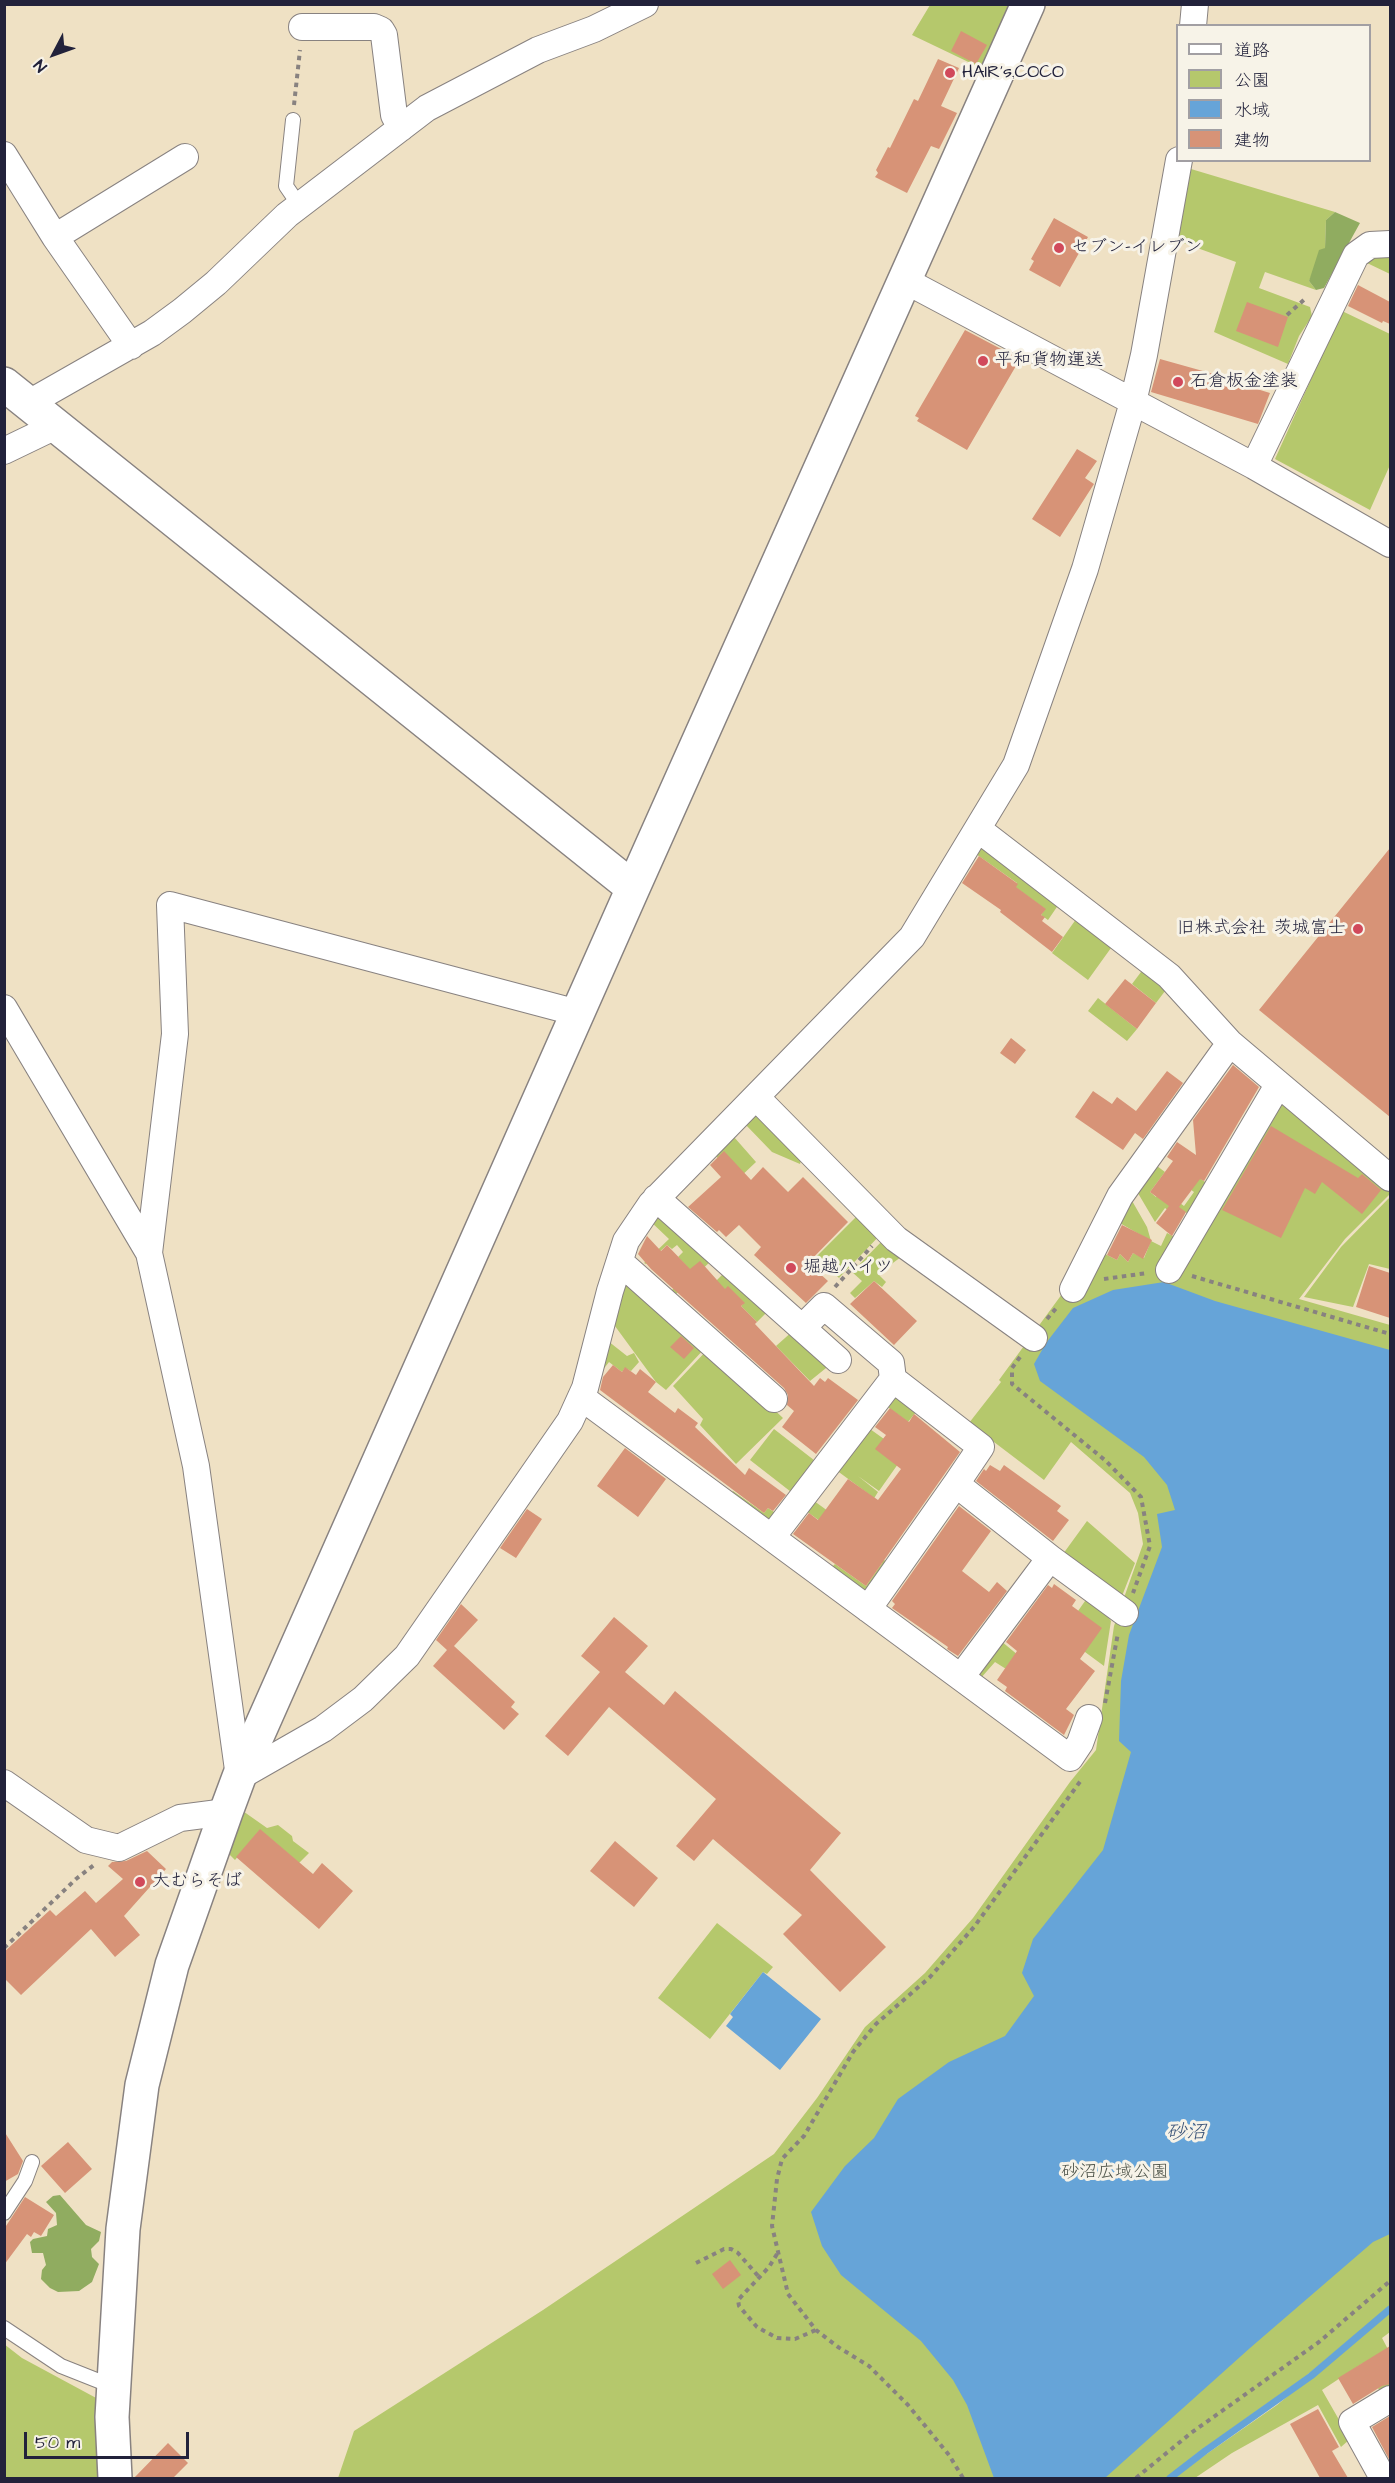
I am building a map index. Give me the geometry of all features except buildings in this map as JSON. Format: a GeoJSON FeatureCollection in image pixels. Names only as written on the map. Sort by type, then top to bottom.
{"type":"FeatureCollection","features":[{"type":"Feature","properties":{"kind":"street"},"geometry":{"type":"LineString","coordinates":[[17,394],[131,346],[159,328],[216,284],[299,205],[427,108],[528,56],[594,29],[645,4]]}},
{"type":"Feature","properties":{"kind":"street"},"geometry":{"type":"LineString","coordinates":[[115,2478],[112,2417],[123,2229],[142,2085],[172,1965],[226,1812],[239,1777],[633,888],[1028,4]]}},
{"type":"Feature","properties":{"kind":"street"},"geometry":{"type":"LineString","coordinates":[[1193,24],[1195,4]]}},
{"type":"Feature","properties":{"kind":"street"},"geometry":{"type":"LineString","coordinates":[[302,27],[375,27],[381,30],[384,35],[394,115],[400,128]]}},
{"type":"Feature","properties":{"kind":"street"},"geometry":{"type":"LineString","coordinates":[[4,155],[55,237],[131,346]]}},
{"type":"Feature","properties":{"kind":"street"},"geometry":{"type":"LineString","coordinates":[[55,237],[185,158]]}},
{"type":"Feature","properties":{"kind":"street"},"geometry":{"type":"LineString","coordinates":[[239,1777],[323,1729],[363,1699],[407,1656],[570,1421],[581,1396],[626,1241],[656,1198],[912,937],[1016,765],[1085,569],[1133,402],[1144,355],[1179,162]]}},
{"type":"Feature","properties":{"kind":"street"},"geometry":{"type":"LineString","coordinates":[[1254,466],[1356,255],[1370,245],[1390,244]]}},
{"type":"Feature","properties":{"kind":"street"},"geometry":{"type":"LineString","coordinates":[[906,281],[1254,466],[1390,544]]}},
{"type":"Feature","properties":{"kind":"street"},"geometry":{"type":"LineString","coordinates":[[17,394],[633,888]]}},
{"type":"Feature","properties":{"kind":"street"},"geometry":{"type":"LineString","coordinates":[[4,451],[58,425]]}},
{"type":"Feature","properties":{"kind":"street"},"geometry":{"type":"LineString","coordinates":[[978,830],[1169,976],[1230,1043],[1390,1178]]}},
{"type":"Feature","properties":{"kind":"street"},"geometry":{"type":"LineString","coordinates":[[149,1253],[175,1034],[170,905],[578,1013]]}},
{"type":"Feature","properties":{"kind":"street"},"geometry":{"type":"LineString","coordinates":[[4,1008],[149,1253],[196,1466],[239,1777]]}},
{"type":"Feature","properties":{"kind":"street"},"geometry":{"type":"LineString","coordinates":[[1072,1289],[1120,1196],[1230,1043]]}},
{"type":"Feature","properties":{"kind":"street"},"geometry":{"type":"LineString","coordinates":[[1169,1269],[1278,1085]]}},
{"type":"Feature","properties":{"kind":"street"},"geometry":{"type":"LineString","coordinates":[[756,1097],[896,1239],[1034,1338]]}},
{"type":"Feature","properties":{"kind":"street"},"geometry":{"type":"LineString","coordinates":[[656,1198],[838,1360]]}},
{"type":"Feature","properties":{"kind":"street"},"geometry":{"type":"LineString","coordinates":[[620,1262],[774,1399]]}},
{"type":"Feature","properties":{"kind":"street"},"geometry":{"type":"LineString","coordinates":[[772,1537],[893,1379],[891,1363],[824,1306],[802,1328]]}},
{"type":"Feature","properties":{"kind":"street"},"geometry":{"type":"LineString","coordinates":[[868,1609],[981,1447],[893,1379]]}},
{"type":"Feature","properties":{"kind":"street"},"geometry":{"type":"LineString","coordinates":[[581,1396],[1079,1765]]}},
{"type":"Feature","properties":{"kind":"street"},"geometry":{"type":"LineString","coordinates":[[956,1484],[1125,1613]]}},
{"type":"Feature","properties":{"kind":"street"},"geometry":{"type":"LineString","coordinates":[[961,1677],[1050,1558]]}},
{"type":"Feature","properties":{"kind":"street"},"geometry":{"type":"LineString","coordinates":[[1079,1765],[1080,1743],[1097,1713]]}},
{"type":"Feature","properties":{"kind":"street"},"geometry":{"type":"LineString","coordinates":[[4,1783],[86,1840],[119,1848],[180,1818],[226,1812]]}},
{"type":"Feature","properties":{"kind":"street"},"geometry":{"type":"LineString","coordinates":[[1383,2478],[1352,2422],[1390,2399]]}},
{"type":"Feature","properties":{"kind":"lane"},"geometry":{"type":"LineString","coordinates":[[293,120],[286,186],[299,205]]}},
{"type":"Feature","properties":{"kind":"lane"},"geometry":{"type":"LineString","coordinates":[[4,2213],[20,2191],[32,2162]]}},
{"type":"Feature","properties":{"kind":"lane"},"geometry":{"type":"LineString","coordinates":[[4,2328],[61,2366],[114,2387]]}},
{"type":"Feature","properties":{"kind":"path"},"geometry":{"type":"LineString","coordinates":[[293,120],[302,27]]}},
{"type":"Feature","properties":{"kind":"path"},"geometry":{"type":"LineString","coordinates":[[1287,315],[1306,298]]}},
{"type":"Feature","properties":{"kind":"path"},"geometry":{"type":"LineString","coordinates":[[824,1306],[820,1302],[887,1230]]}},
{"type":"Feature","properties":{"kind":"path"},"geometry":{"type":"LineString","coordinates":[[1097,1713],[1125,1613],[1150,1546],[1141,1497],[1106,1461],[1012,1384],[1012,1368],[1034,1338],[1072,1289],[1091,1281],[1169,1269],[1390,1334]]}},
{"type":"Feature","properties":{"kind":"path"},"geometry":{"type":"LineString","coordinates":[[963,2478],[930,2431],[869,2366],[816,2330],[788,2294],[772,2226],[777,2178],[782,2159],[804,2136],[853,2052],[876,2024],[930,1977],[974,1927],[1079,1765]]}},
{"type":"Feature","properties":{"kind":"path"},"geometry":{"type":"LineString","coordinates":[[4,1948],[76,1879],[119,1848]]}},
{"type":"Feature","properties":{"kind":"path"},"geometry":{"type":"LineString","coordinates":[[696,2263],[724,2249],[731,2249],[738,2253],[759,2277]]}},
{"type":"Feature","properties":{"kind":"path"},"geometry":{"type":"LineString","coordinates":[[778,2251],[769,2267],[738,2300],[739,2306],[757,2327],[777,2338],[795,2339],[816,2330]]}},
{"type":"Feature","properties":{"kind":"path"},"geometry":{"type":"LineString","coordinates":[[1136,2478],[1191,2433],[1319,2342],[1390,2281]]}},
{"type":"Feature","properties":{"kind":"green space"},"geometry":{"type":"Polygon","coordinates":[[[930,5],[1011,5],[981,68],[912,35],[930,5]]]}},
{"type":"Feature","properties":{"kind":"green space"},"geometry":{"type":"Polygon","coordinates":[[[1191,169],[1335,212],[1326,220],[1325,248],[1309,281],[1316,290],[1265,272],[1259,288],[1310,307],[1312,316],[1299,336],[1288,364],[1214,332],[1236,262],[1178,241],[1191,169]]]}},
{"type":"Feature","properties":{"kind":"green space"},"geometry":{"type":"Polygon","coordinates":[[[1335,212],[1360,223],[1324,288],[1316,290],[1309,281],[1319,250],[1325,248],[1326,220],[1335,212]]]}},
{"type":"Feature","properties":{"kind":"green space"},"geometry":{"type":"Polygon","coordinates":[[[1390,255],[1390,274],[1367,263],[1376,256],[1390,255]]]}},
{"type":"Feature","properties":{"kind":"green space"},"geometry":{"type":"Polygon","coordinates":[[[1342,311],[1390,334],[1390,465],[1370,510],[1275,459],[1342,311]]]}},
{"type":"Feature","properties":{"kind":"green space"},"geometry":{"type":"Polygon","coordinates":[[[982,844],[1061,901],[1048,920],[1041,915],[1045,909],[1015,887],[1017,883],[976,854],[982,844]]]}},
{"type":"Feature","properties":{"kind":"green space"},"geometry":{"type":"Polygon","coordinates":[[[1079,915],[1116,941],[1088,980],[1052,953],[1079,915]]]}},
{"type":"Feature","properties":{"kind":"green space"},"geometry":{"type":"Polygon","coordinates":[[[1144,968],[1168,987],[1156,1003],[1132,984],[1144,968]]]}},
{"type":"Feature","properties":{"kind":"green space"},"geometry":{"type":"Polygon","coordinates":[[[1098,998],[1137,1029],[1127,1041],[1088,1011],[1098,998]]]}},
{"type":"Feature","properties":{"kind":"green space","name":"砂沼"},"geometry":{"type":"Polygon","coordinates":[[[1278,1090],[1390,1186],[1390,1194],[1345,1239],[1299,1299],[1390,1325],[1390,2306],[1306,2376],[1196,2454],[1168,2478],[338,2478],[354,2431],[543,2310],[774,2154],[817,2098],[865,2027],[925,1973],[973,1918],[1070,1782],[1096,1750],[1114,1626],[1143,1544],[1138,1513],[1130,1493],[1071,1442],[1044,1480],[969,1423],[1001,1382],[999,1380],[1095,1249],[1117,1260],[1120,1254],[1128,1262],[1133,1253],[1144,1258],[1151,1241],[1161,1246],[1167,1233],[1179,1239],[1278,1090]]]}},
{"type":"Feature","properties":{"kind":"green space"},"geometry":{"type":"Polygon","coordinates":[[[755,1114],[802,1157],[800,1164],[772,1152],[745,1124],[755,1114]]]}},
{"type":"Feature","properties":{"kind":"green space"},"geometry":{"type":"Polygon","coordinates":[[[734,1137],[756,1162],[737,1180],[715,1155],[734,1137]]]}},
{"type":"Feature","properties":{"kind":"green space"},"geometry":{"type":"Polygon","coordinates":[[[1149,1160],[1165,1172],[1150,1192],[1156,1197],[1158,1194],[1176,1200],[1184,1206],[1194,1192],[1183,1184],[1191,1172],[1215,1189],[1195,1218],[1182,1210],[1177,1217],[1165,1208],[1155,1222],[1132,1183],[1149,1160]]]}},
{"type":"Feature","properties":{"kind":"green space"},"geometry":{"type":"Polygon","coordinates":[[[1127,1192],[1147,1227],[1151,1241],[1118,1222],[1127,1192]]]}},
{"type":"Feature","properties":{"kind":"green space"},"geometry":{"type":"Polygon","coordinates":[[[1390,1197],[1390,1269],[1369,1264],[1353,1307],[1304,1297],[1341,1247],[1390,1197]]]}},
{"type":"Feature","properties":{"kind":"green space"},"geometry":{"type":"Polygon","coordinates":[[[860,1213],[882,1233],[839,1278],[817,1256],[860,1213]]]}},
{"type":"Feature","properties":{"kind":"green space"},"geometry":{"type":"Polygon","coordinates":[[[665,1215],[712,1260],[675,1295],[671,1291],[691,1271],[678,1257],[683,1252],[677,1245],[672,1249],[667,1245],[646,1264],[644,1263],[669,1239],[649,1220],[665,1215]]]}},
{"type":"Feature","properties":{"kind":"green space"},"geometry":{"type":"Polygon","coordinates":[[[883,1240],[901,1257],[878,1274],[886,1282],[882,1287],[874,1281],[855,1298],[850,1293],[862,1281],[852,1272],[883,1240]]]}},
{"type":"Feature","properties":{"kind":"green space"},"geometry":{"type":"Polygon","coordinates":[[[723,1274],[769,1310],[757,1322],[741,1306],[744,1303],[723,1291],[715,1282],[723,1274]]]}},
{"type":"Feature","properties":{"kind":"green space"},"geometry":{"type":"Polygon","coordinates":[[[625,1281],[706,1347],[666,1390],[656,1382],[612,1322],[625,1281]]]}},
{"type":"Feature","properties":{"kind":"green space"},"geometry":{"type":"Polygon","coordinates":[[[794,1330],[831,1364],[810,1381],[776,1346],[794,1330]]]}},
{"type":"Feature","properties":{"kind":"green space"},"geometry":{"type":"Polygon","coordinates":[[[608,1341],[627,1356],[634,1353],[639,1362],[631,1371],[625,1368],[622,1372],[609,1362],[602,1371],[608,1341]]]}},
{"type":"Feature","properties":{"kind":"green space"},"geometry":{"type":"Polygon","coordinates":[[[709,1348],[783,1418],[736,1464],[700,1425],[703,1419],[673,1386],[709,1348]]]}},
{"type":"Feature","properties":{"kind":"green space"},"geometry":{"type":"Polygon","coordinates":[[[890,1390],[920,1407],[908,1422],[881,1402],[890,1390]]]}},
{"type":"Feature","properties":{"kind":"green space"},"geometry":{"type":"Polygon","coordinates":[[[863,1424],[905,1454],[879,1491],[858,1476],[878,1492],[873,1500],[870,1495],[832,1467],[863,1424]]]}},
{"type":"Feature","properties":{"kind":"green space"},"geometry":{"type":"Polygon","coordinates":[[[774,1429],[819,1464],[795,1495],[750,1460],[774,1429]]]}},
{"type":"Feature","properties":{"kind":"green space"},"geometry":{"type":"Polygon","coordinates":[[[733,1491],[764,1513],[768,1508],[777,1514],[770,1525],[730,1495],[733,1491]]]}},
{"type":"Feature","properties":{"kind":"green space"},"geometry":{"type":"Polygon","coordinates":[[[810,1498],[850,1527],[842,1537],[802,1508],[810,1498]]]}},
{"type":"Feature","properties":{"kind":"green space"},"geometry":{"type":"Polygon","coordinates":[[[1087,1521],[1135,1563],[1122,1596],[1063,1554],[1087,1521]]]}},
{"type":"Feature","properties":{"kind":"green space"},"geometry":{"type":"Polygon","coordinates":[[[855,1538],[888,1563],[867,1592],[832,1567],[835,1564],[866,1586],[882,1563],[852,1541],[855,1538]]]}},
{"type":"Feature","properties":{"kind":"green space"},"geometry":{"type":"Polygon","coordinates":[[[1090,1594],[1111,1621],[1104,1666],[1085,1652],[1078,1611],[1090,1594]]]}},
{"type":"Feature","properties":{"kind":"green space"},"geometry":{"type":"Polygon","coordinates":[[[1001,1641],[1042,1675],[1033,1686],[995,1662],[980,1679],[978,1668],[1001,1641]]]}},
{"type":"Feature","properties":{"kind":"green space"},"geometry":{"type":"Polygon","coordinates":[[[240,1809],[267,1828],[278,1825],[292,1836],[293,1841],[309,1853],[299,1863],[260,1830],[235,1860],[225,1850],[240,1809]]]}},
{"type":"Feature","properties":{"kind":"green space"},"geometry":{"type":"Polygon","coordinates":[[[717,1923],[773,1967],[767,1974],[763,1972],[710,2039],[658,1998],[717,1923]]]}},
{"type":"Feature","properties":{"kind":"green space"},"geometry":{"type":"Polygon","coordinates":[[[60,2195],[86,2225],[101,2232],[99,2241],[91,2249],[92,2257],[99,2264],[92,2282],[79,2291],[58,2292],[50,2288],[41,2279],[42,2270],[46,2265],[43,2253],[32,2253],[30,2242],[33,2239],[47,2236],[48,2229],[57,2225],[56,2213],[46,2202],[53,2196],[60,2195]]]}},
{"type":"Feature","properties":{"kind":"green space"},"geometry":{"type":"Polygon","coordinates":[[[1390,2312],[1390,2332],[1382,2338],[1390,2353],[1390,2388],[1381,2393],[1363,2363],[1322,2390],[1350,2439],[1341,2447],[1318,2405],[1232,2453],[1195,2478],[1172,2478],[1277,2405],[1390,2312]]]}},
{"type":"Feature","properties":{"kind":"green space"},"geometry":{"type":"Polygon","coordinates":[[[4,2344],[22,2358],[98,2399],[98,2478],[5,2478],[4,2344]]]}},
{"type":"Feature","properties":{"kind":"water","name":"砂沼"},"geometry":{"type":"Polygon","coordinates":[[[1164,1282],[1215,1301],[1390,1350],[1390,2234],[1373,2242],[1105,2478],[994,2478],[967,2405],[953,2380],[921,2341],[841,2275],[822,2246],[811,2212],[845,2166],[874,2138],[898,2099],[949,2062],[1005,2036],[1034,1996],[1022,1973],[1033,1939],[1103,1850],[1131,1752],[1119,1741],[1121,1681],[1129,1635],[1162,1547],[1157,1514],[1175,1510],[1167,1485],[1144,1457],[1040,1381],[1034,1364],[1046,1343],[1073,1308],[1113,1290],[1164,1282]]]}},
{"type":"Feature","properties":{"kind":"water"},"geometry":{"type":"Polygon","coordinates":[[[763,1972],[821,2019],[780,2070],[726,2026],[733,2017],[730,2014],[763,1972]]]}},
{"type":"Feature","properties":{"kind":"waterway"},"geometry":{"type":"LineString","coordinates":[[1170,2478],[1311,2376],[1390,2309]]}},
{"type":"Feature","properties":{"kind":"place","name":"HAIR’s.COCO"},"geometry":{"type":"Point","coordinates":[950,73]}},
{"type":"Feature","properties":{"kind":"place","name":"セブン-イレブン"},"geometry":{"type":"Point","coordinates":[1059,248]}},
{"type":"Feature","properties":{"kind":"place","name":"平和貨物運送"},"geometry":{"type":"Point","coordinates":[983,361]}},
{"type":"Feature","properties":{"kind":"place","name":"石倉板金塗装"},"geometry":{"type":"Point","coordinates":[1178,382]}},
{"type":"Feature","properties":{"kind":"place","name":"旧株式会社 茨城富士"},"geometry":{"type":"Point","coordinates":[1358,929]}},
{"type":"Feature","properties":{"kind":"place","name":"堀越ハイツ"},"geometry":{"type":"Point","coordinates":[791,1268]}},
{"type":"Feature","properties":{"kind":"place","name":"大むらそば"},"geometry":{"type":"Point","coordinates":[140,1882]}},
{"type":"Feature","properties":{"kind":"park label","name":"砂沼広域公園"},"geometry":{"type":"Point","coordinates":[1115,2173]}}]}
